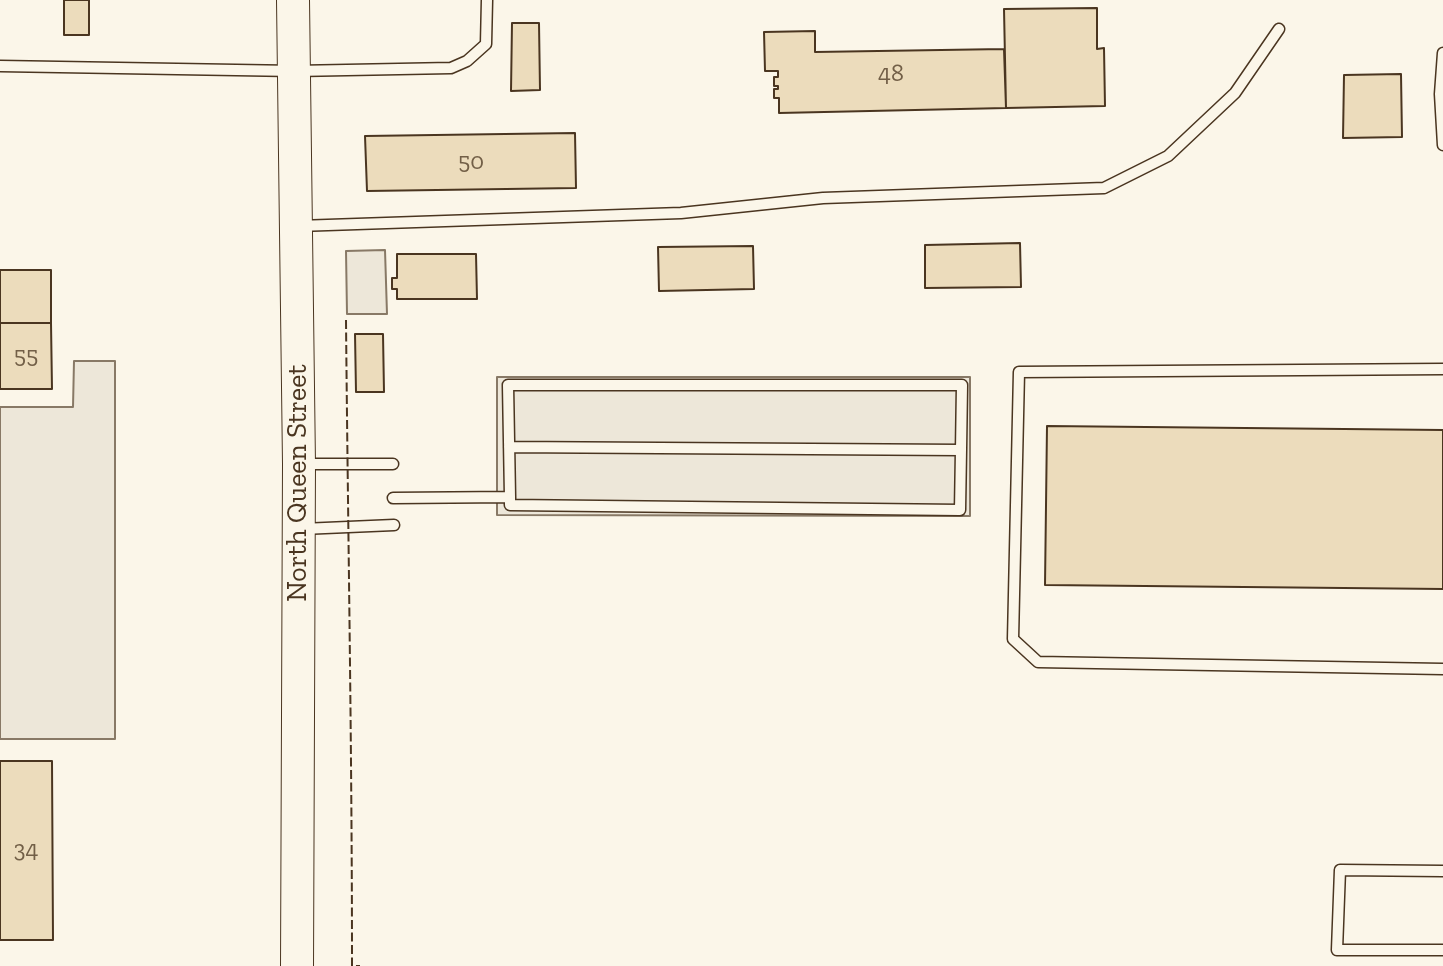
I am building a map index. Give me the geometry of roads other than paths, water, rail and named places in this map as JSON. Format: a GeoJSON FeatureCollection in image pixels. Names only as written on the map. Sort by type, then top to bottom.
{"type":"FeatureCollection","features":[{"type":"Feature","properties":{"kind":"main road","name":"North Queen Street"},"geometry":{"type":"LineString","coordinates":[[293,0],[299,464],[297,966]]}},
{"type":"Feature","properties":{"kind":"lane"},"geometry":{"type":"LineString","coordinates":[[0,66],[295,71],[451,68],[467,61],[486,44],[487,0]]}},
{"type":"Feature","properties":{"kind":"lane"},"geometry":{"type":"LineString","coordinates":[[295,226],[667,213],[823,198],[1104,188],[1168,156],[1235,93],[1279,29]]}},
{"type":"Feature","properties":{"kind":"lane"},"geometry":{"type":"LineString","coordinates":[[1443,53],[1440,94],[1443,145]]}},
{"type":"Feature","properties":{"kind":"lane"},"geometry":{"type":"LineString","coordinates":[[1443,369],[1019,372],[1013,639],[1038,662],[1443,670]]}},
{"type":"Feature","properties":{"kind":"lane"},"geometry":{"type":"LineString","coordinates":[[508,384],[962,385],[960,510],[510,505],[509,447],[508,384]]}},
{"type":"Feature","properties":{"kind":"lane"},"geometry":{"type":"LineString","coordinates":[[509,447],[961,450]]}},
{"type":"Feature","properties":{"kind":"lane"},"geometry":{"type":"LineString","coordinates":[[299,464],[393,464]]}},
{"type":"Feature","properties":{"kind":"lane"},"geometry":{"type":"LineString","coordinates":[[393,498],[510,497]]}},
{"type":"Feature","properties":{"kind":"lane"},"geometry":{"type":"LineString","coordinates":[[299,529],[394,525]]}},
{"type":"Feature","properties":{"kind":"lane"},"geometry":{"type":"LineString","coordinates":[[1443,871],[1340,870],[1337,950],[1443,950]]}}]}
